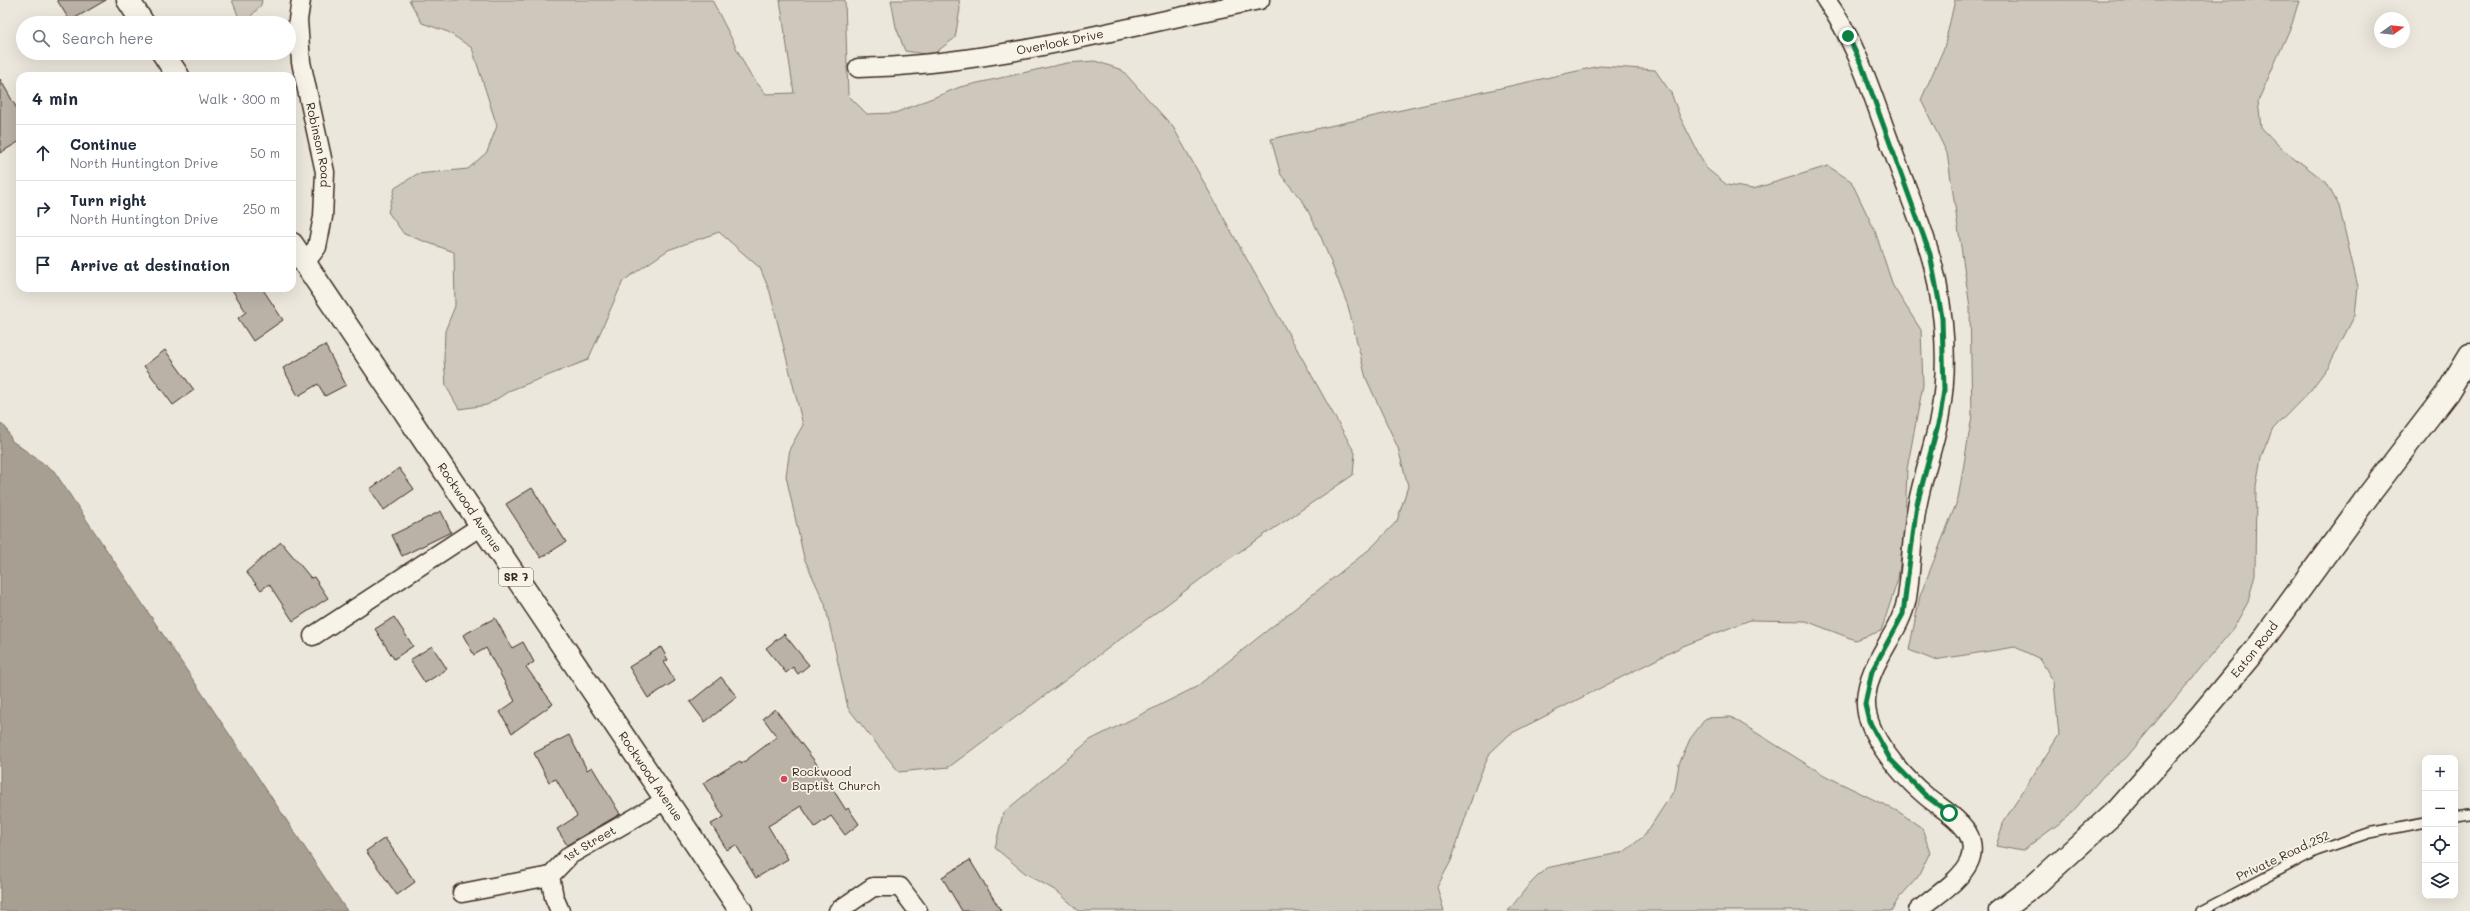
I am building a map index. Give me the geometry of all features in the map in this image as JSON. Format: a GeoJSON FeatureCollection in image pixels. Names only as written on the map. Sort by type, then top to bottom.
{"type":"FeatureCollection","features":[{"type":"Feature","properties":{"kind":"main road"},"geometry":{"type":"LineString","coordinates":[[128,0],[138,16]]}},
{"type":"Feature","properties":{"kind":"main road"},"geometry":{"type":"LineString","coordinates":[[168,60],[175,72]]}},
{"type":"Feature","properties":{"kind":"main road","name":"Rockwood Avenue"},"geometry":{"type":"LineString","coordinates":[[296,250],[741,911]]}},
{"type":"Feature","properties":{"kind":"main road","name":"Eaton Road"},"geometry":{"type":"LineString","coordinates":[[2000,911],[2035,885],[2114,812],[2201,715],[2260,644],[2368,496],[2447,393],[2470,355]]}},
{"type":"Feature","properties":{"kind":"street","name":"Robinson Road"},"geometry":{"type":"LineString","coordinates":[[301,0],[298,20],[301,62],[325,172],[323,218],[317,247],[305,263]]}},
{"type":"Feature","properties":{"kind":"street","name":"Overlook Drive"},"geometry":{"type":"LineString","coordinates":[[858,68],[901,67],[1015,51],[1260,0]]}},
{"type":"Feature","properties":{"kind":"street"},"geometry":{"type":"LineString","coordinates":[[1826,0],[1838,18],[1862,66],[1919,219],[1937,283],[1942,317],[1944,390],[1940,417],[1917,504],[1907,596],[1903,614],[1872,671],[1865,704],[1869,721],[1890,759],[1922,792],[1963,826],[1972,845],[1968,864],[1960,874],[1918,911]]}},
{"type":"Feature","properties":{"kind":"street"},"geometry":{"type":"LineString","coordinates":[[313,636],[481,526]]}},
{"type":"Feature","properties":{"kind":"street","name":"1st Street"},"geometry":{"type":"LineString","coordinates":[[550,876],[570,855],[666,800]]}},
{"type":"Feature","properties":{"kind":"street"},"geometry":{"type":"LineString","coordinates":[[462,893],[550,876],[554,897],[560,911]]}},
{"type":"Feature","properties":{"kind":"street"},"geometry":{"type":"LineString","coordinates":[[838,911],[873,887],[900,887],[918,911]]}},
{"type":"Feature","properties":{"kind":"lane"},"geometry":{"type":"LineString","coordinates":[[2458,817],[2470,815]]}},
{"type":"Feature","properties":{"kind":"lane","name":"Private Road 252"},"geometry":{"type":"LineString","coordinates":[[2201,911],[2316,851],[2369,833],[2422,823]]}},
{"type":"Feature","properties":{"kind":"shaded area"},"geometry":{"type":"Polygon","coordinates":[[[232,0],[262,0],[261,5],[251,16],[238,16],[232,0]]]}},
{"type":"Feature","properties":{"kind":"shaded area"},"geometry":{"type":"Polygon","coordinates":[[[409,0],[712,0],[749,73],[766,94],[794,93],[780,0],[845,0],[848,95],[867,114],[895,113],[960,87],[1067,63],[1095,61],[1122,70],[1173,127],[1355,453],[1353,475],[1217,567],[949,767],[899,772],[848,708],[825,604],[804,558],[786,476],[790,448],[803,425],[770,292],[760,268],[719,232],[668,250],[623,281],[588,360],[511,390],[487,405],[459,409],[446,386],[444,359],[445,331],[455,306],[454,252],[404,234],[388,212],[395,188],[417,174],[468,169],[487,152],[497,126],[472,48],[448,32],[422,23],[409,0]]]}},
{"type":"Feature","properties":{"kind":"shaded area"},"geometry":{"type":"Polygon","coordinates":[[[891,0],[959,0],[960,9],[955,38],[932,55],[905,51],[896,27],[891,0]]]}},
{"type":"Feature","properties":{"kind":"shaded area"},"geometry":{"type":"Polygon","coordinates":[[[1955,0],[2299,0],[2292,24],[2258,101],[2261,127],[2280,147],[2326,182],[2339,206],[2358,287],[2355,315],[2328,367],[2310,391],[2272,430],[2261,457],[2256,486],[2255,574],[2248,602],[2233,629],[2126,758],[2104,775],[2068,817],[2022,851],[1996,846],[2004,821],[2059,735],[2054,682],[2040,659],[2015,647],[1934,660],[1909,650],[1920,596],[1958,499],[1972,416],[1970,307],[1947,153],[1921,100],[1944,48],[1955,0]]]}},
{"type":"Feature","properties":{"kind":"shaded area"},"geometry":{"type":"Polygon","coordinates":[[[1600,66],[1655,70],[1671,93],[1680,117],[1706,168],[1727,185],[1753,189],[1828,166],[1851,181],[1875,231],[1893,286],[1921,330],[1923,385],[1907,469],[1905,524],[1898,579],[1881,631],[1855,640],[1806,621],[1750,620],[1683,646],[1510,734],[1490,753],[1478,780],[1451,861],[1437,887],[1444,911],[1079,911],[1058,892],[1025,873],[995,848],[1003,813],[1090,740],[1196,687],[1371,548],[1397,521],[1408,486],[1398,448],[1366,378],[1348,306],[1321,237],[1304,203],[1281,175],[1271,139],[1600,66]]]}},
{"type":"Feature","properties":{"kind":"shaded area"},"geometry":{"type":"Polygon","coordinates":[[[0,423],[6,428],[12,441],[54,471],[347,911],[0,911],[0,423]]]}},
{"type":"Feature","properties":{"kind":"shaded area"},"geometry":{"type":"Polygon","coordinates":[[[1731,717],[1824,775],[1899,812],[1922,828],[1930,852],[1918,877],[1899,898],[1891,911],[1508,911],[1528,886],[1546,868],[1624,852],[1645,835],[1675,789],[1679,764],[1690,739],[1706,718],[1731,717]]]}},
{"type":"Feature","properties":{"kind":"building"},"geometry":{"type":"Polygon","coordinates":[[[57,0],[106,0],[79,16],[67,16],[57,0]]]}},
{"type":"Feature","properties":{"kind":"building"},"geometry":{"type":"Polygon","coordinates":[[[0,79],[16,107],[16,143],[0,153],[0,79]]]}},
{"type":"Feature","properties":{"kind":"building"},"geometry":{"type":"Polygon","coordinates":[[[234,292],[265,292],[283,320],[253,341],[238,318],[246,312],[234,292]]]}},
{"type":"Feature","properties":{"kind":"building"},"geometry":{"type":"Polygon","coordinates":[[[325,345],[346,385],[325,396],[318,384],[298,396],[283,368],[325,345]]]}},
{"type":"Feature","properties":{"kind":"building"},"geometry":{"type":"Polygon","coordinates":[[[165,350],[194,390],[173,405],[144,366],[165,350]]]}},
{"type":"Feature","properties":{"kind":"building"},"geometry":{"type":"Polygon","coordinates":[[[399,468],[414,489],[384,510],[370,489],[399,468]]]}},
{"type":"Feature","properties":{"kind":"building"},"geometry":{"type":"Polygon","coordinates":[[[532,488],[566,542],[541,558],[506,504],[532,488]]]}},
{"type":"Feature","properties":{"kind":"building"},"geometry":{"type":"Polygon","coordinates":[[[441,511],[451,532],[402,556],[392,535],[441,511]]]}},
{"type":"Feature","properties":{"kind":"building"},"geometry":{"type":"Polygon","coordinates":[[[281,542],[311,578],[314,577],[328,598],[293,621],[269,584],[261,590],[246,572],[281,542]]]}},
{"type":"Feature","properties":{"kind":"building"},"geometry":{"type":"Polygon","coordinates":[[[394,617],[413,646],[394,659],[375,629],[394,617]]]}},
{"type":"Feature","properties":{"kind":"building"},"geometry":{"type":"Polygon","coordinates":[[[495,618],[512,648],[523,642],[534,662],[526,667],[553,704],[512,733],[500,712],[515,701],[486,648],[474,655],[463,635],[495,618]]]}},
{"type":"Feature","properties":{"kind":"building"},"geometry":{"type":"Polygon","coordinates":[[[784,634],[809,665],[798,674],[793,667],[786,673],[766,648],[784,634]]]}},
{"type":"Feature","properties":{"kind":"building"},"geometry":{"type":"Polygon","coordinates":[[[432,646],[447,669],[425,683],[410,660],[432,646]]]}},
{"type":"Feature","properties":{"kind":"building"},"geometry":{"type":"Polygon","coordinates":[[[661,647],[668,660],[664,662],[675,681],[648,698],[629,667],[661,647]]]}},
{"type":"Feature","properties":{"kind":"building"},"geometry":{"type":"Polygon","coordinates":[[[721,677],[737,697],[705,722],[690,702],[721,677]]]}},
{"type":"Feature","properties":{"kind":"building"},"geometry":{"type":"Polygon","coordinates":[[[775,709],[816,763],[846,810],[848,808],[859,824],[845,835],[831,816],[815,827],[801,806],[768,826],[788,859],[756,878],[736,845],[727,850],[711,824],[724,817],[703,783],[740,761],[741,764],[777,737],[763,718],[775,709]]]}},
{"type":"Feature","properties":{"kind":"building"},"geometry":{"type":"Polygon","coordinates":[[[569,735],[587,770],[592,767],[620,814],[567,845],[557,829],[577,816],[556,779],[549,782],[534,753],[569,735]]]}},
{"type":"Feature","properties":{"kind":"building"},"geometry":{"type":"Polygon","coordinates":[[[385,838],[415,882],[397,895],[366,851],[385,838]]]}},
{"type":"Feature","properties":{"kind":"building"},"geometry":{"type":"Polygon","coordinates":[[[970,860],[1001,911],[962,911],[942,877],[970,860]]]}},
{"type":"Feature","properties":{"kind":"place","name":"Rockwood Baptist Church"},"geometry":{"type":"Point","coordinates":[784,779]}},
{"type":"Feature","properties":{"kind":"route"},"geometry":{"type":"LineString","coordinates":[[1848,36],[1862,66],[1893,153],[1919,219],[1930,254],[1937,283],[1942,317],[1944,350],[1944,390],[1940,417],[1917,504],[1912,537],[1907,596],[1903,614],[1872,671],[1867,687],[1865,704],[1869,721],[1878,740],[1890,759],[1907,779],[1926,796],[1949,813]]}}]}
